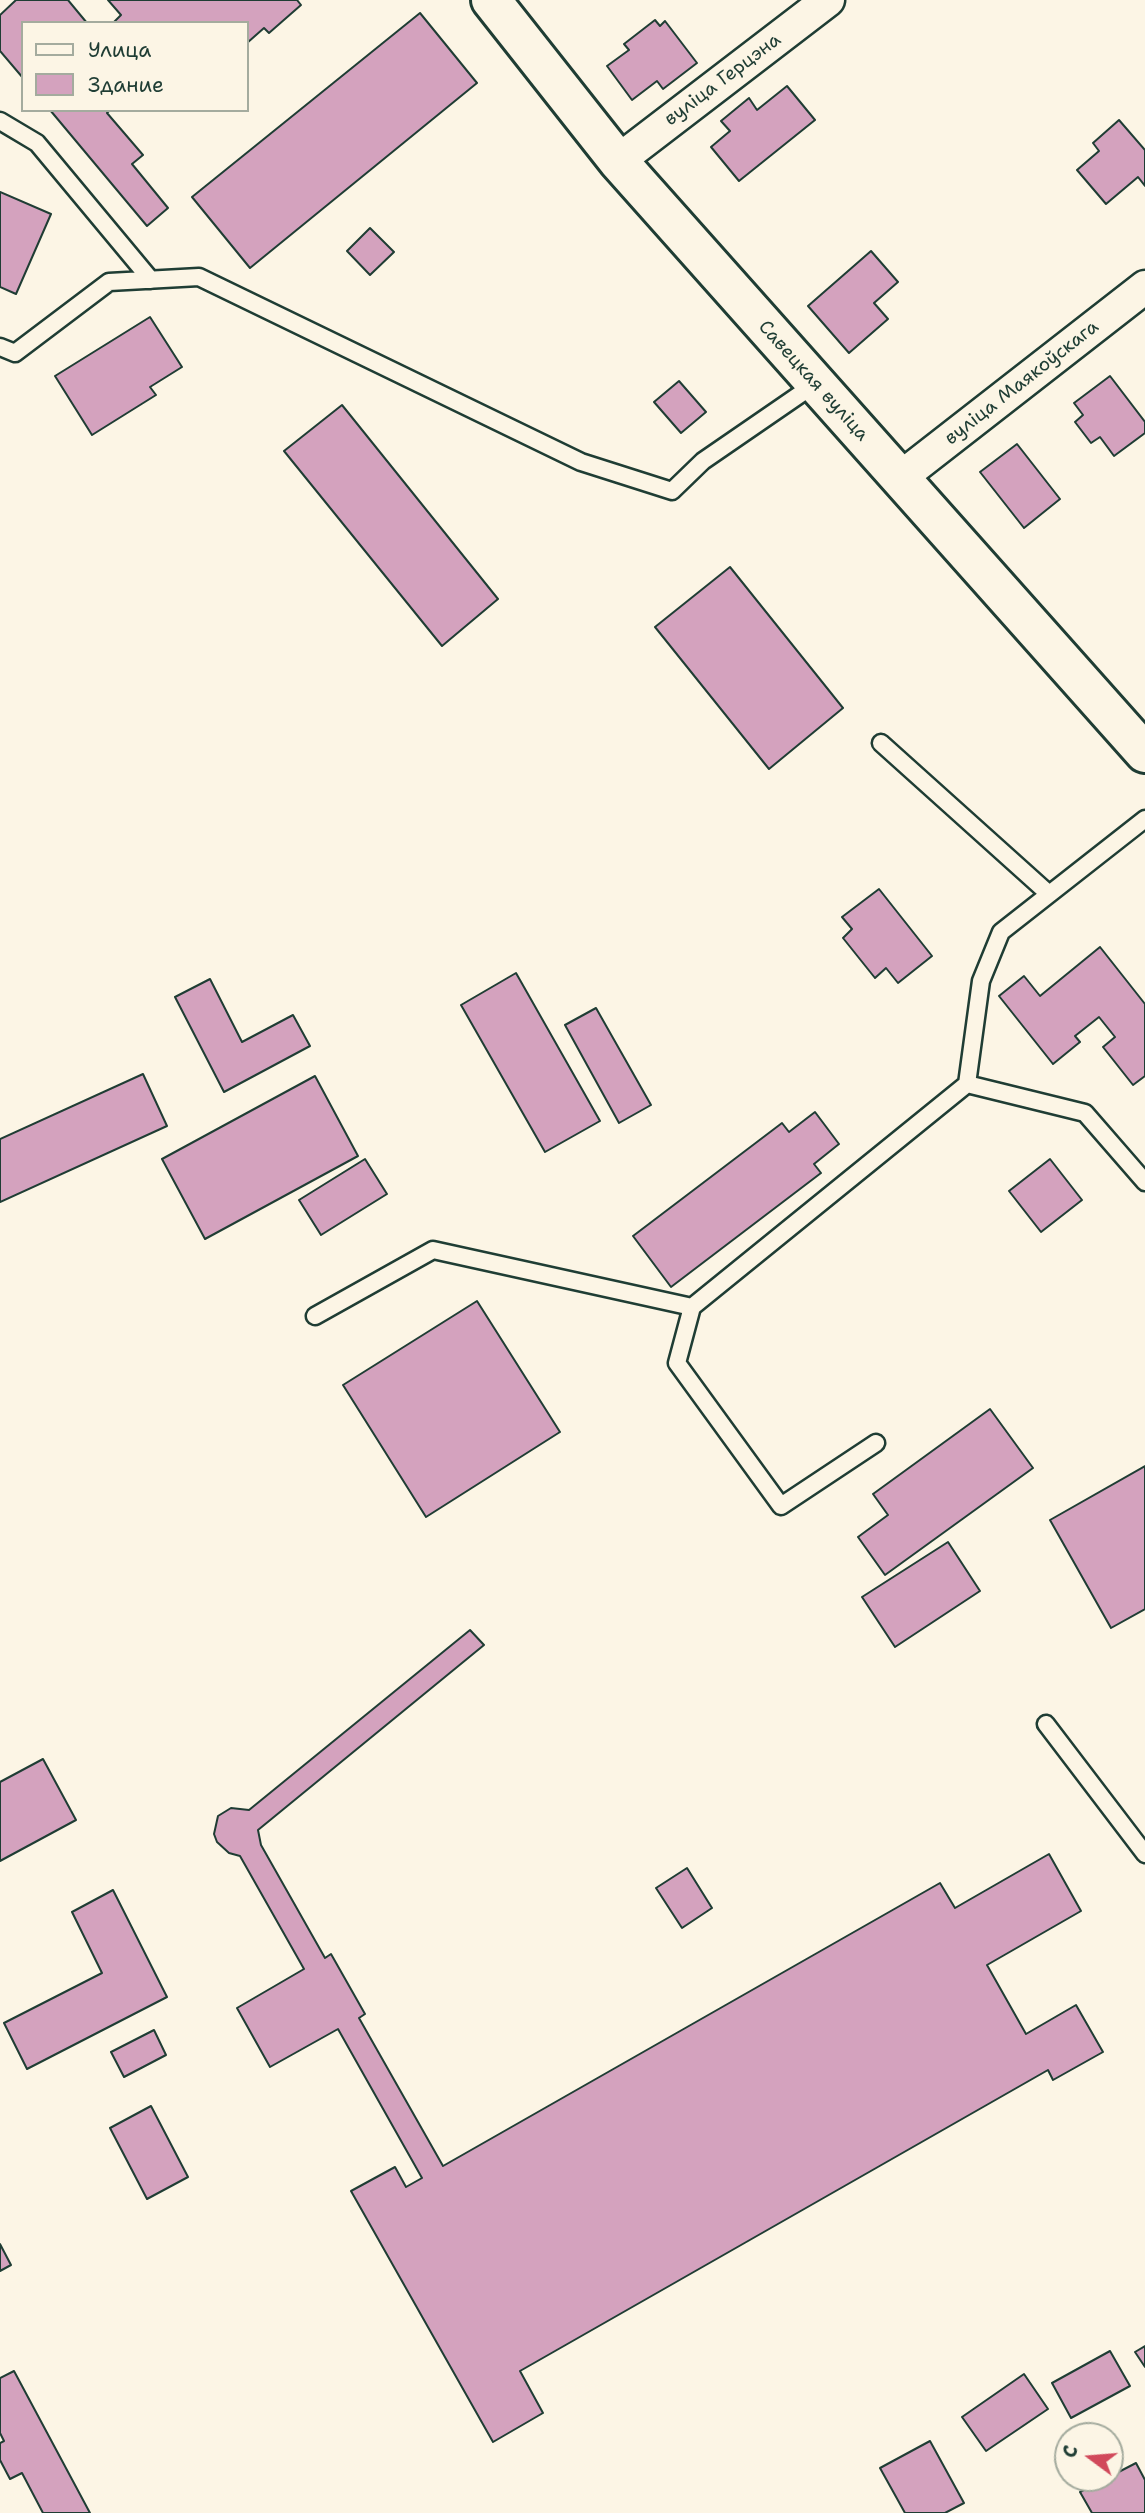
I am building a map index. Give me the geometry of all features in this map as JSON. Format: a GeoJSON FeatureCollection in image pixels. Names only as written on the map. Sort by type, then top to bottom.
{"type":"FeatureCollection","features":[{"type":"Feature","properties":{"kind":"street","name":"Савецкая вуліца"},"geometry":{"type":"LineString","coordinates":[[491,0],[618,161],[1145,753]]}},
{"type":"Feature","properties":{"kind":"street","name":"вуліца Герцэна"},"geometry":{"type":"LineString","coordinates":[[618,161],[828,0]]}},
{"type":"Feature","properties":{"kind":"street","name":"вуліца Маякоўскага"},"geometry":{"type":"LineString","coordinates":[[900,478],[1145,287]]}},
{"type":"Feature","properties":{"kind":"lane"},"geometry":{"type":"LineString","coordinates":[[0,121],[37,143],[151,280]]}},
{"type":"Feature","properties":{"kind":"lane"},"geometry":{"type":"LineString","coordinates":[[0,347],[15,353],[109,282],[199,277],[580,462],[672,491],[703,461],[816,384]]}},
{"type":"Feature","properties":{"kind":"lane"},"geometry":{"type":"LineString","coordinates":[[880,743],[1049,894]]}},
{"type":"Feature","properties":{"kind":"lane"},"geometry":{"type":"LineString","coordinates":[[876,1443],[781,1506],[677,1363],[692,1307],[967,1084],[981,981],[1001,932],[1145,819]]}},
{"type":"Feature","properties":{"kind":"lane"},"geometry":{"type":"LineString","coordinates":[[967,1084],[1085,1113],[1145,1182]]}},
{"type":"Feature","properties":{"kind":"lane"},"geometry":{"type":"LineString","coordinates":[[315,1316],[433,1251],[692,1307]]}},
{"type":"Feature","properties":{"kind":"lane"},"geometry":{"type":"LineString","coordinates":[[1046,1724],[1145,1854]]}},
{"type":"Feature","properties":{"kind":"building"},"geometry":{"type":"Polygon","coordinates":[[[16,0],[68,0],[85,21],[21,21],[21,76],[0,51],[0,15],[16,0]]]}},
{"type":"Feature","properties":{"kind":"building"},"geometry":{"type":"Polygon","coordinates":[[[108,0],[297,0],[301,5],[269,33],[264,28],[248,42],[248,21],[115,21],[121,15],[108,0]]]}},
{"type":"Feature","properties":{"kind":"building"},"geometry":{"type":"Polygon","coordinates":[[[420,13],[477,83],[250,268],[192,197],[420,13]]]}},
{"type":"Feature","properties":{"kind":"building"},"geometry":{"type":"Polygon","coordinates":[[[655,20],[660,26],[665,21],[697,63],[663,89],[657,81],[632,100],[607,66],[629,50],[624,44],[655,20]]]}},
{"type":"Feature","properties":{"kind":"building"},"geometry":{"type":"Polygon","coordinates":[[[787,86],[815,120],[739,181],[711,147],[730,131],[721,121],[749,98],[757,110],[787,86]]]}},
{"type":"Feature","properties":{"kind":"building"},"geometry":{"type":"Polygon","coordinates":[[[52,112],[108,112],[143,155],[132,164],[168,208],[147,226],[52,112]]]}},
{"type":"Feature","properties":{"kind":"building"},"geometry":{"type":"Polygon","coordinates":[[[1119,120],[1145,150],[1145,186],[1138,177],[1106,204],[1077,170],[1099,151],[1093,143],[1119,120]]]}},
{"type":"Feature","properties":{"kind":"building"},"geometry":{"type":"Polygon","coordinates":[[[0,192],[51,214],[16,294],[0,287],[0,192]]]}},
{"type":"Feature","properties":{"kind":"building"},"geometry":{"type":"Polygon","coordinates":[[[370,228],[394,252],[370,275],[347,251],[370,228]]]}},
{"type":"Feature","properties":{"kind":"building"},"geometry":{"type":"Polygon","coordinates":[[[871,251],[898,282],[874,303],[888,319],[849,353],[808,306],[871,251]]]}},
{"type":"Feature","properties":{"kind":"building"},"geometry":{"type":"Polygon","coordinates":[[[150,317],[182,367],[150,387],[156,395],[92,435],[55,376],[150,317]]]}},
{"type":"Feature","properties":{"kind":"building"},"geometry":{"type":"Polygon","coordinates":[[[1110,376],[1145,422],[1145,433],[1114,456],[1100,437],[1091,443],[1075,422],[1083,415],[1074,403],[1110,376]]]}},
{"type":"Feature","properties":{"kind":"building"},"geometry":{"type":"Polygon","coordinates":[[[679,381],[706,412],[681,433],[654,402],[679,381]]]}},
{"type":"Feature","properties":{"kind":"building"},"geometry":{"type":"Polygon","coordinates":[[[342,405],[498,599],[442,646],[284,451],[342,405]]]}},
{"type":"Feature","properties":{"kind":"building"},"geometry":{"type":"Polygon","coordinates":[[[1017,444],[1060,499],[1024,528],[980,472],[1017,444]]]}},
{"type":"Feature","properties":{"kind":"building"},"geometry":{"type":"Polygon","coordinates":[[[730,567],[843,708],[769,769],[655,627],[730,567]]]}},
{"type":"Feature","properties":{"kind":"building"},"geometry":{"type":"Polygon","coordinates":[[[879,889],[932,956],[898,983],[886,968],[875,978],[843,938],[852,929],[842,917],[879,889]]]}},
{"type":"Feature","properties":{"kind":"building"},"geometry":{"type":"Polygon","coordinates":[[[1100,947],[1145,1004],[1145,1076],[1133,1085],[1103,1047],[1115,1037],[1099,1017],[1075,1036],[1080,1042],[1053,1064],[999,996],[1024,976],[1040,996],[1100,947]]]}},
{"type":"Feature","properties":{"kind":"building"},"geometry":{"type":"Polygon","coordinates":[[[516,973],[600,1121],[545,1152],[461,1005],[516,973]]]}},
{"type":"Feature","properties":{"kind":"building"},"geometry":{"type":"Polygon","coordinates":[[[210,979],[242,1042],[293,1015],[310,1046],[224,1092],[175,997],[210,979]]]}},
{"type":"Feature","properties":{"kind":"building"},"geometry":{"type":"Polygon","coordinates":[[[596,1008],[651,1105],[619,1123],[565,1025],[596,1008]]]}},
{"type":"Feature","properties":{"kind":"building"},"geometry":{"type":"Polygon","coordinates":[[[143,1074],[167,1126],[0,1202],[0,1139],[143,1074]]]}},
{"type":"Feature","properties":{"kind":"building"},"geometry":{"type":"Polygon","coordinates":[[[315,1076],[358,1156],[205,1239],[162,1159],[315,1076]]]}},
{"type":"Feature","properties":{"kind":"building"},"geometry":{"type":"Polygon","coordinates":[[[815,1112],[839,1144],[814,1164],[821,1173],[671,1287],[633,1236],[782,1123],[789,1132],[815,1112]]]}},
{"type":"Feature","properties":{"kind":"building"},"geometry":{"type":"Polygon","coordinates":[[[365,1159],[387,1194],[321,1235],[299,1200],[365,1159]]]}},
{"type":"Feature","properties":{"kind":"building"},"geometry":{"type":"Polygon","coordinates":[[[1050,1159],[1082,1200],[1041,1232],[1009,1191],[1050,1159]]]}},
{"type":"Feature","properties":{"kind":"building"},"geometry":{"type":"Polygon","coordinates":[[[477,1301],[560,1432],[426,1517],[343,1385],[477,1301]]]}},
{"type":"Feature","properties":{"kind":"building"},"geometry":{"type":"Polygon","coordinates":[[[990,1409],[1033,1468],[885,1575],[858,1537],[888,1515],[873,1494],[990,1409]]]}},
{"type":"Feature","properties":{"kind":"building"},"geometry":{"type":"Polygon","coordinates":[[[1145,1466],[1145,1609],[1111,1628],[1050,1520],[1145,1466]]]}},
{"type":"Feature","properties":{"kind":"building"},"geometry":{"type":"Polygon","coordinates":[[[948,1542],[980,1591],[895,1647],[862,1597],[948,1542]]]}},
{"type":"Feature","properties":{"kind":"building"},"geometry":{"type":"Polygon","coordinates":[[[470,1630],[484,1645],[258,1830],[261,1845],[325,1958],[331,1954],[365,2014],[359,2018],[443,2166],[940,1883],[955,1908],[1049,1854],[1081,1911],[987,1965],[1026,2034],[1076,2005],[1103,2052],[1053,2080],[1048,2070],[520,2371],[543,2413],[493,2442],[351,2191],[395,2167],[406,2187],[422,2178],[338,2029],[270,2067],[237,2008],[304,1969],[240,1856],[229,1853],[217,1842],[214,1834],[218,1816],[231,1808],[249,1810],[470,1630]]]}},
{"type":"Feature","properties":{"kind":"building"},"geometry":{"type":"Polygon","coordinates":[[[43,1759],[76,1820],[0,1861],[0,1782],[43,1759]]]}},
{"type":"Feature","properties":{"kind":"building"},"geometry":{"type":"Polygon","coordinates":[[[687,1868],[712,1908],[682,1928],[656,1888],[687,1868]]]}},
{"type":"Feature","properties":{"kind":"building"},"geometry":{"type":"Polygon","coordinates":[[[113,1890],[167,1997],[27,2069],[4,2023],[102,1973],[72,1912],[113,1890]]]}},
{"type":"Feature","properties":{"kind":"building"},"geometry":{"type":"Polygon","coordinates":[[[154,2030],[166,2055],[124,2077],[111,2052],[154,2030]]]}},
{"type":"Feature","properties":{"kind":"building"},"geometry":{"type":"Polygon","coordinates":[[[151,2106],[188,2177],[147,2199],[110,2128],[151,2106]]]}},
{"type":"Feature","properties":{"kind":"building"},"geometry":{"type":"Polygon","coordinates":[[[0,2244],[11,2265],[0,2271],[0,2244]]]}},
{"type":"Feature","properties":{"kind":"building"},"geometry":{"type":"Polygon","coordinates":[[[1145,2346],[1145,2367],[1135,2352],[1145,2346]]]}},
{"type":"Feature","properties":{"kind":"building"},"geometry":{"type":"Polygon","coordinates":[[[1110,2351],[1130,2386],[1071,2418],[1052,2383],[1110,2351]]]}},
{"type":"Feature","properties":{"kind":"building"},"geometry":{"type":"Polygon","coordinates":[[[14,2371],[90,2513],[43,2513],[22,2473],[10,2479],[0,2460],[0,2443],[4,2441],[0,2433],[0,2378],[14,2371]]]}},
{"type":"Feature","properties":{"kind":"building"},"geometry":{"type":"Polygon","coordinates":[[[1024,2374],[1048,2409],[986,2451],[962,2417],[1024,2374]]]}},
{"type":"Feature","properties":{"kind":"building"},"geometry":{"type":"Polygon","coordinates":[[[930,2441],[964,2503],[945,2513],[905,2513],[880,2468],[930,2441]]]}},
{"type":"Feature","properties":{"kind":"building"},"geometry":{"type":"Polygon","coordinates":[[[1136,2463],[1145,2480],[1145,2513],[1092,2513],[1080,2492],[1124,2492],[1124,2469],[1136,2463]]]}}]}
